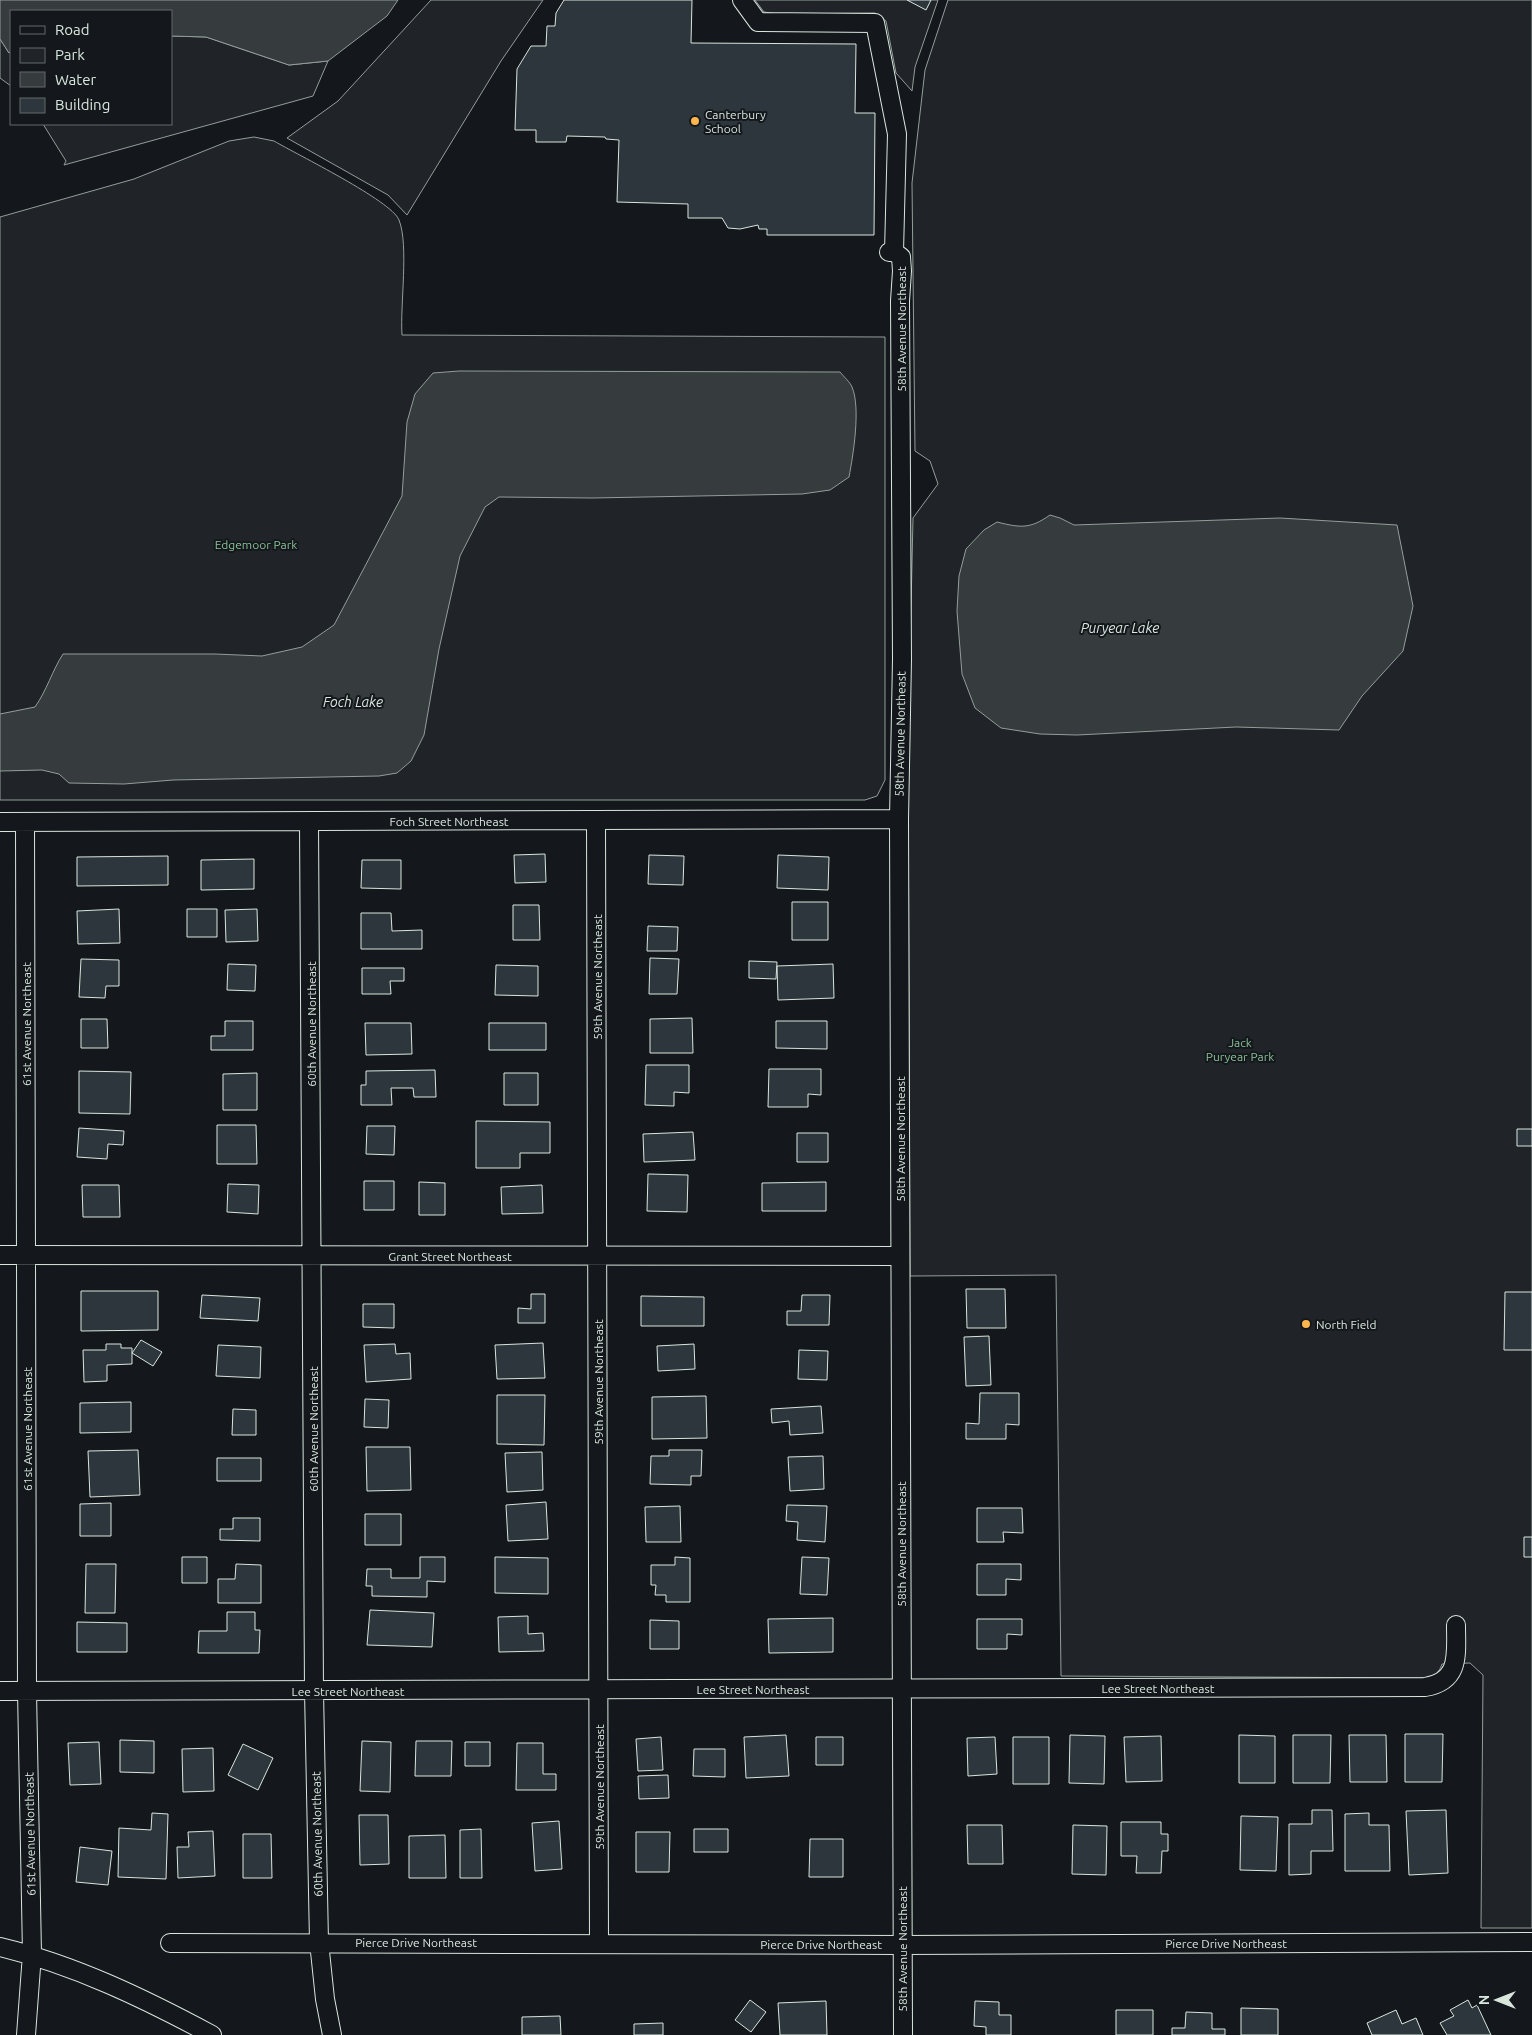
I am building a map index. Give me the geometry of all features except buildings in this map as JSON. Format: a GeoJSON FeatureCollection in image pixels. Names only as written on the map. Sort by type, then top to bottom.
{"type":"FeatureCollection","features":[{"type":"Feature","properties":{"kind":"street","name":"58th Avenue Northeast"},"geometry":{"type":"LineString","coordinates":[[742,0],[758,22],[875,23],[897,134],[892,252],[901,257],[902,272],[900,301],[902,659],[899,819],[903,2035]]}},
{"type":"Feature","properties":{"kind":"street","name":"Foch Street Northeast"},"geometry":{"type":"LineString","coordinates":[[0,822],[899,819]]}},
{"type":"Feature","properties":{"kind":"street","name":"59th Avenue Northeast"},"geometry":{"type":"LineString","coordinates":[[596,821],[599,1942]]}},
{"type":"Feature","properties":{"kind":"street","name":"60th Avenue Northeast"},"geometry":{"type":"LineString","coordinates":[[310,822],[314,1691],[319,1942],[325,1999],[332,2035]]}},
{"type":"Feature","properties":{"kind":"street","name":"61st Avenue Northeast"},"geometry":{"type":"LineString","coordinates":[[26,823],[28,1690],[32,1954],[26,2035]]}},
{"type":"Feature","properties":{"kind":"street","name":"Grant Street Northeast"},"geometry":{"type":"LineString","coordinates":[[0,1256],[900,1256]]}},
{"type":"Feature","properties":{"kind":"street","name":"Lee Street Northeast"},"geometry":{"type":"LineString","coordinates":[[0,1691],[1425,1687],[1439,1685],[1451,1674],[1456,1660],[1456,1625]]}},
{"type":"Feature","properties":{"kind":"street","name":"Pierce Drive Northeast"},"geometry":{"type":"LineString","coordinates":[[170,1943],[599,1942],[902,1945],[1532,1942]]}},
{"type":"Feature","properties":{"kind":"street"},"geometry":{"type":"LineString","coordinates":[[0,1947],[32,1954],[68,1966],[171,2013],[212,2035]]}},
{"type":"Feature","properties":{"kind":"green space"},"geometry":{"type":"Polygon","coordinates":[[[431,0],[543,0],[501,61],[407,215],[388,195],[287,138],[338,101],[431,0]]]}},
{"type":"Feature","properties":{"kind":"green space"},"geometry":{"type":"Polygon","coordinates":[[[755,0],[938,0],[915,67],[912,91],[896,73],[886,21],[875,13],[778,14],[764,12],[755,0]]]}},
{"type":"Feature","properties":{"kind":"green space","name":"Jack Puryear Park"},"geometry":{"type":"Polygon","coordinates":[[[948,0],[1532,0],[1532,1928],[1481,1928],[1483,1675],[1470,1663],[1442,1664],[1436,1674],[1425,1678],[1061,1676],[1056,1275],[910,1276],[908,742],[913,518],[938,484],[930,461],[915,451],[912,183],[925,70],[948,0]]]}},
{"type":"Feature","properties":{"kind":"green space"},"geometry":{"type":"Polygon","coordinates":[[[172,36],[206,37],[289,65],[328,61],[313,96],[64,165],[66,161],[44,125],[172,125],[172,36]]]}},
{"type":"Feature","properties":{"kind":"green space"},"geometry":{"type":"Polygon","coordinates":[[[0,39],[10,52],[10,85],[0,78],[0,39]]]}},
{"type":"Feature","properties":{"kind":"green space","name":"Edgemoor Park"},"geometry":{"type":"Polygon","coordinates":[[[254,137],[274,141],[342,178],[380,201],[399,220],[402,231],[404,259],[402,335],[885,337],[885,780],[877,796],[865,800],[0,800],[0,217],[134,179],[229,141],[254,137]]]}},
{"type":"Feature","properties":{"kind":"water"},"geometry":{"type":"Polygon","coordinates":[[[0,0],[398,0],[387,16],[328,61],[289,65],[206,37],[172,36],[172,10],[10,10],[10,52],[0,39],[0,0]]]}},
{"type":"Feature","properties":{"kind":"water","name":"Foch Lake"},"geometry":{"type":"Polygon","coordinates":[[[459,371],[840,372],[852,387],[856,407],[849,477],[830,490],[802,494],[592,498],[499,497],[485,507],[460,556],[439,649],[424,735],[411,761],[397,773],[379,776],[173,780],[124,784],[69,783],[59,774],[42,770],[0,771],[0,714],[35,707],[63,654],[215,654],[262,656],[302,647],[334,625],[402,496],[407,422],[415,394],[433,373],[459,371]]]}},
{"type":"Feature","properties":{"kind":"water","name":"Puryear Lake"},"geometry":{"type":"Polygon","coordinates":[[[1050,515],[1074,525],[1280,518],[1397,525],[1413,606],[1403,651],[1362,696],[1339,730],[1236,727],[1077,735],[1040,734],[1001,728],[975,708],[962,674],[957,611],[959,576],[966,549],[984,530],[997,522],[1019,526],[1031,525],[1050,515]]]}},
{"type":"Feature","properties":{"kind":"place","name":"Canterbury School"},"geometry":{"type":"Point","coordinates":[695,121]}},
{"type":"Feature","properties":{"kind":"place","name":"North Field"},"geometry":{"type":"Point","coordinates":[1306,1324]}}]}
